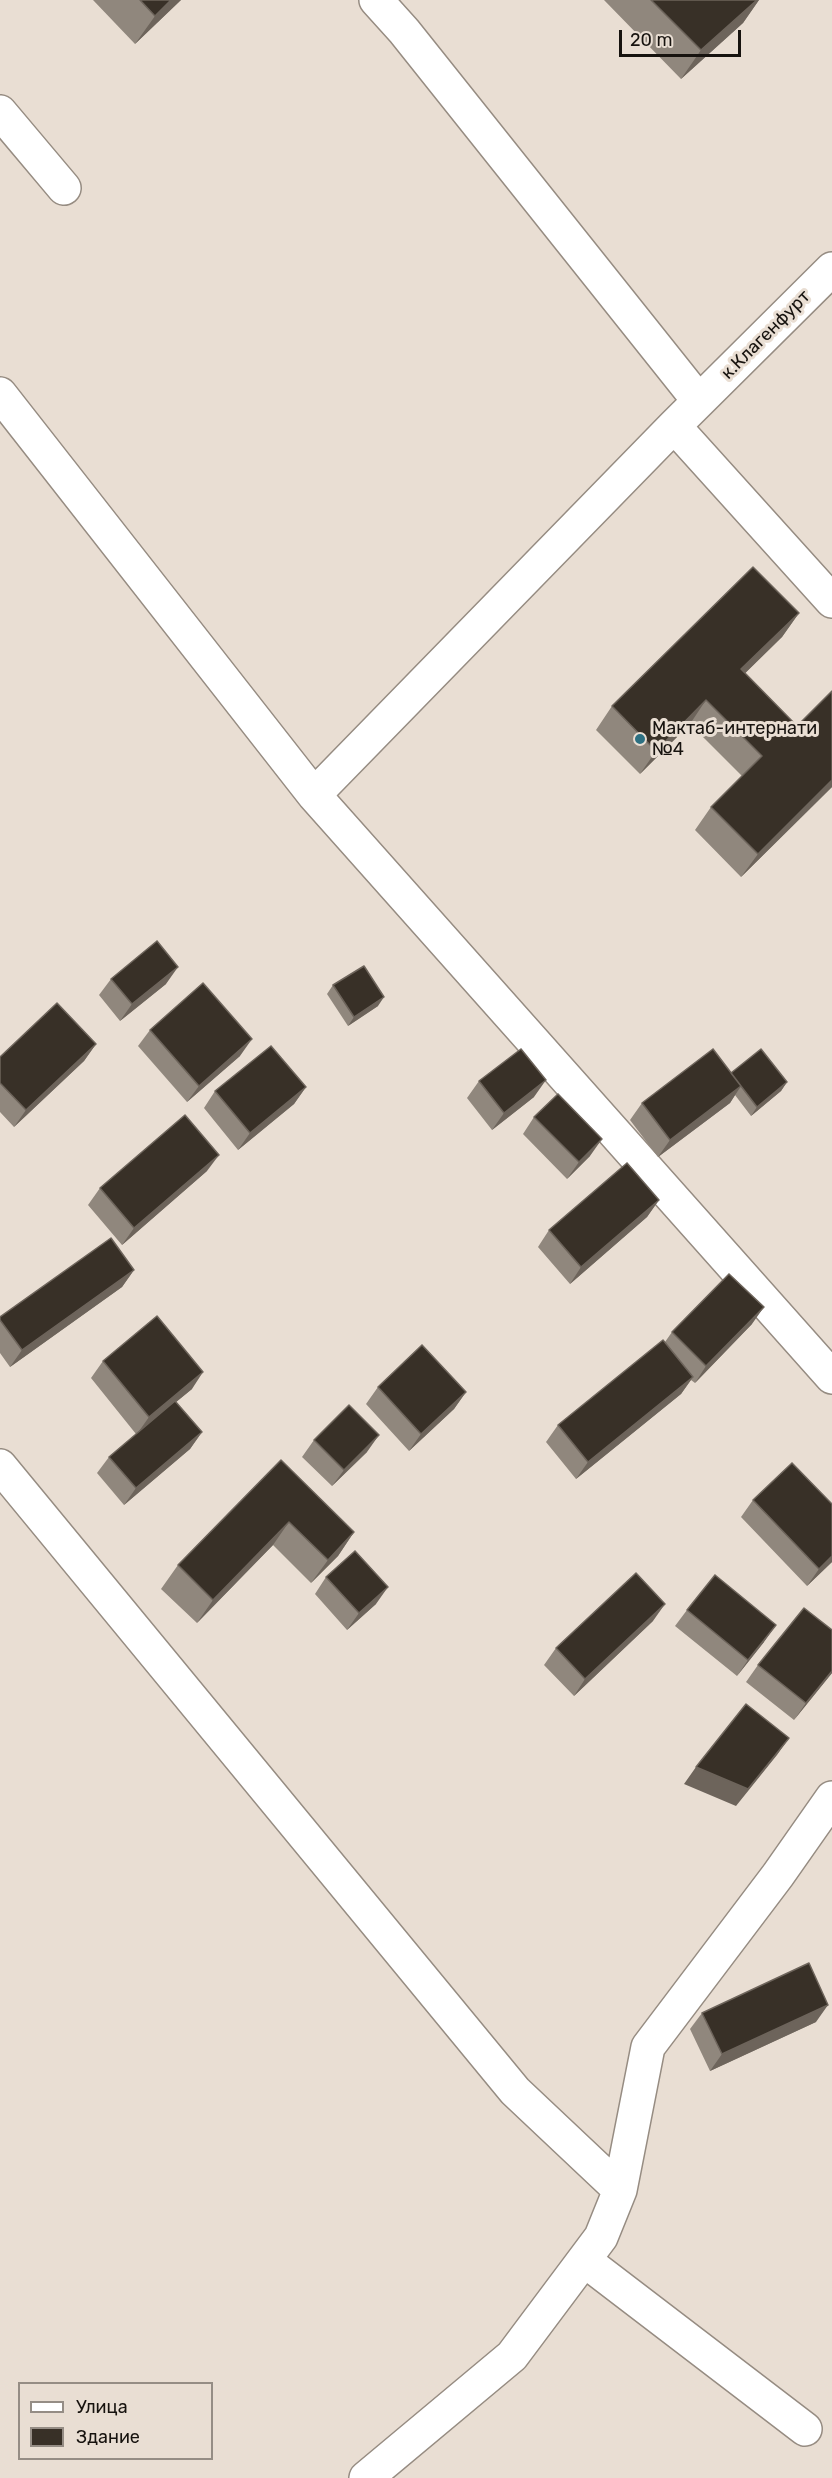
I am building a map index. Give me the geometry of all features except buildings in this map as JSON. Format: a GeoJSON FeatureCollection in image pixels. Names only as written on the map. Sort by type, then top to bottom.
{"type":"FeatureCollection","features":[{"type":"Feature","properties":{"kind":"street"},"geometry":{"type":"LineString","coordinates":[[375,0],[411,40],[699,401]]}},
{"type":"Feature","properties":{"kind":"street"},"geometry":{"type":"LineString","coordinates":[[0,112],[64,188]]}},
{"type":"Feature","properties":{"kind":"street","name":"к.Клагенфурт"},"geometry":{"type":"LineString","coordinates":[[314,795],[674,426],[832,269]]}},
{"type":"Feature","properties":{"kind":"street"},"geometry":{"type":"LineString","coordinates":[[0,394],[314,795],[832,1377]]}},
{"type":"Feature","properties":{"kind":"street"},"geometry":{"type":"LineString","coordinates":[[674,426],[832,601]]}},
{"type":"Feature","properties":{"kind":"street"},"geometry":{"type":"LineString","coordinates":[[0,1466],[515,2091],[620,2190]]}},
{"type":"Feature","properties":{"kind":"street"},"geometry":{"type":"LineString","coordinates":[[366,2478],[512,2356],[601,2237],[620,2190],[648,2047],[778,1875],[832,1798]]}},
{"type":"Feature","properties":{"kind":"street"},"geometry":{"type":"LineString","coordinates":[[584,2260],[805,2429]]}},
{"type":"Feature","properties":{"kind":"place","name":"Мактаб-интернати №4"},"geometry":{"type":"Point","coordinates":[640,739]}}]}
